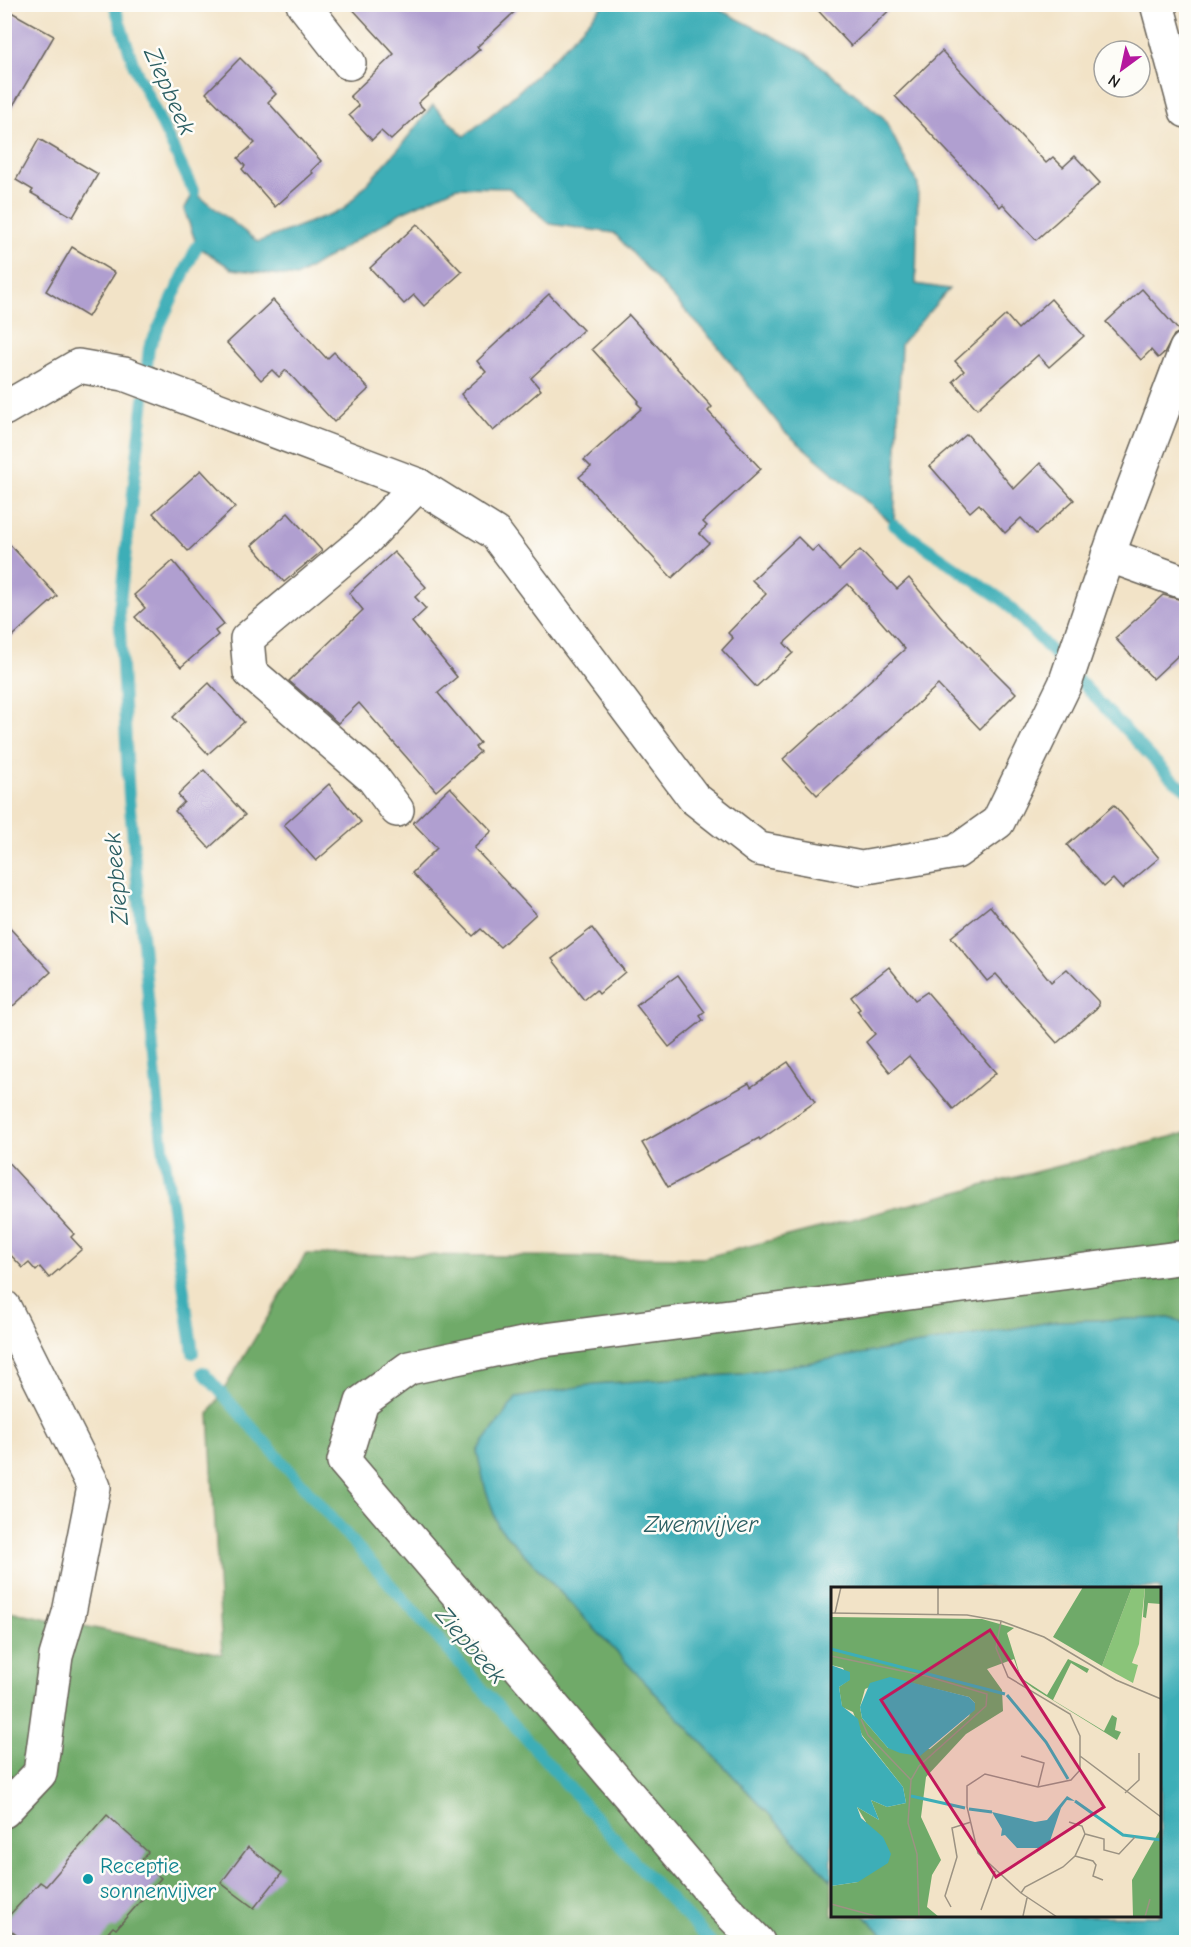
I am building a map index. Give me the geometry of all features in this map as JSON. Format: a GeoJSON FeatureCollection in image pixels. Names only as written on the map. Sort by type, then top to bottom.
{"type":"FeatureCollection","features":[{"type":"Feature","properties":{"kind":"lane"},"geometry":{"type":"LineString","coordinates":[[303,4],[349,63]]}},
{"type":"Feature","properties":{"kind":"lane"},"geometry":{"type":"LineString","coordinates":[[1157,4],[1179,51],[1186,111]]}},
{"type":"Feature","properties":{"kind":"lane"},"geometry":{"type":"LineString","coordinates":[[4,409],[78,366],[124,374],[418,484],[495,533],[694,798],[759,849],[861,868],[956,852],[998,822],[1065,684],[1108,555],[1186,349]]}},
{"type":"Feature","properties":{"kind":"lane"},"geometry":{"type":"LineString","coordinates":[[397,810],[373,778],[250,672],[247,639],[365,540],[418,484]]}},
{"type":"Feature","properties":{"kind":"lane"},"geometry":{"type":"LineString","coordinates":[[1108,555],[1186,582]]}},
{"type":"Feature","properties":{"kind":"lane"},"geometry":{"type":"LineString","coordinates":[[758,1942],[724,1907],[344,1461],[362,1402],[409,1368],[537,1341],[1186,1257]]}},
{"type":"Feature","properties":{"kind":"lane"},"geometry":{"type":"LineString","coordinates":[[4,1307],[94,1487],[69,1613],[57,1656],[40,1773],[4,1811]]}},
{"type":"Feature","properties":{"kind":"green space"},"geometry":{"type":"Polygon","coordinates":[[[1186,1133],[1186,1326],[1173,1318],[1057,1321],[742,1374],[595,1384],[477,1451],[485,1487],[498,1526],[831,1880],[831,1917],[866,1917],[890,1942],[5,1942],[4,1610],[222,1654],[209,1414],[306,1254],[703,1258],[1186,1133]]]}},
{"type":"Feature","properties":{"kind":"water"},"geometry":{"type":"Polygon","coordinates":[[[603,5],[710,5],[804,52],[884,118],[918,185],[916,284],[949,289],[901,344],[894,525],[784,431],[716,344],[614,233],[550,224],[509,188],[457,187],[402,212],[296,277],[232,269],[197,246],[184,209],[194,192],[258,242],[344,209],[400,147],[433,105],[464,136],[537,74],[603,5]]]}},
{"type":"Feature","properties":{"kind":"water","name":"Zwemvijver"},"geometry":{"type":"Polygon","coordinates":[[[1173,1318],[1186,1326],[1186,1942],[890,1942],[866,1917],[1161,1917],[1161,1587],[831,1587],[831,1880],[498,1526],[485,1487],[477,1451],[516,1398],[595,1384],[742,1374],[1057,1321],[1173,1318]]]}},
{"type":"Feature","properties":{"kind":"building"},"geometry":{"type":"Polygon","coordinates":[[[348,4],[523,4],[477,47],[480,49],[418,103],[424,109],[391,140],[381,131],[372,140],[349,115],[359,106],[350,96],[394,54],[348,4]]]}},
{"type":"Feature","properties":{"kind":"building"},"geometry":{"type":"Polygon","coordinates":[[[812,4],[896,4],[851,46],[812,4]]]}},
{"type":"Feature","properties":{"kind":"building"},"geometry":{"type":"Polygon","coordinates":[[[4,8],[54,36],[4,121],[4,8]]]}},
{"type":"Feature","properties":{"kind":"building"},"geometry":{"type":"Polygon","coordinates":[[[942,51],[1046,163],[1053,157],[1063,167],[1075,156],[1100,183],[1036,240],[1003,204],[1000,207],[895,96],[942,51]]]}},
{"type":"Feature","properties":{"kind":"building"},"geometry":{"type":"Polygon","coordinates":[[[240,58],[276,94],[268,102],[321,161],[311,171],[313,173],[275,207],[242,169],[245,166],[238,158],[255,143],[206,93],[240,58]]]}},
{"type":"Feature","properties":{"kind":"building"},"geometry":{"type":"Polygon","coordinates":[[[39,139],[98,174],[73,217],[31,193],[33,190],[16,180],[39,139]]]}},
{"type":"Feature","properties":{"kind":"building"},"geometry":{"type":"Polygon","coordinates":[[[417,224],[462,272],[424,306],[414,295],[404,304],[370,268],[417,224]]]}},
{"type":"Feature","properties":{"kind":"building"},"geometry":{"type":"Polygon","coordinates":[[[72,247],[115,273],[88,317],[46,291],[72,247]]]}},
{"type":"Feature","properties":{"kind":"building"},"geometry":{"type":"Polygon","coordinates":[[[1142,289],[1180,332],[1174,335],[1165,352],[1158,358],[1151,350],[1141,360],[1106,322],[1142,289]]]}},
{"type":"Feature","properties":{"kind":"building"},"geometry":{"type":"Polygon","coordinates":[[[549,294],[583,330],[531,378],[541,390],[493,431],[461,394],[486,372],[477,361],[549,294]]]}},
{"type":"Feature","properties":{"kind":"building"},"geometry":{"type":"Polygon","coordinates":[[[1051,299],[1084,336],[1049,367],[1038,355],[977,409],[953,381],[964,371],[955,361],[1006,315],[1018,329],[1051,299]]]}},
{"type":"Feature","properties":{"kind":"building"},"geometry":{"type":"Polygon","coordinates":[[[273,300],[327,359],[334,352],[369,389],[334,422],[286,370],[279,377],[272,370],[261,380],[227,343],[273,300]]]}},
{"type":"Feature","properties":{"kind":"building"},"geometry":{"type":"Polygon","coordinates":[[[629,315],[712,407],[708,411],[761,469],[703,522],[707,526],[699,533],[709,543],[672,578],[579,477],[591,467],[584,460],[642,408],[637,403],[639,401],[592,349],[629,315]]]}},
{"type":"Feature","properties":{"kind":"building"},"geometry":{"type":"Polygon","coordinates":[[[967,434],[1014,489],[1040,463],[1074,500],[1036,534],[1021,518],[1005,533],[979,504],[970,512],[930,466],[967,434]]]}},
{"type":"Feature","properties":{"kind":"building"},"geometry":{"type":"Polygon","coordinates":[[[201,470],[235,507],[188,551],[153,513],[201,470]]]}},
{"type":"Feature","properties":{"kind":"building"},"geometry":{"type":"Polygon","coordinates":[[[288,513],[322,551],[284,582],[252,545],[288,513]]]}},
{"type":"Feature","properties":{"kind":"building"},"geometry":{"type":"Polygon","coordinates":[[[798,537],[812,551],[818,546],[839,570],[860,550],[897,589],[909,578],[949,626],[1016,693],[980,729],[938,685],[817,795],[783,759],[905,649],[848,584],[784,643],[793,653],[756,687],[722,650],[733,638],[728,633],[766,594],[752,580],[798,537]]]}},
{"type":"Feature","properties":{"kind":"building"},"geometry":{"type":"Polygon","coordinates":[[[4,538],[57,596],[4,644],[4,538]]]}},
{"type":"Feature","properties":{"kind":"building"},"geometry":{"type":"Polygon","coordinates":[[[394,552],[426,587],[415,597],[426,609],[412,622],[457,677],[438,693],[480,743],[475,747],[480,752],[436,791],[359,703],[338,723],[289,681],[363,610],[349,593],[394,552]]]}},
{"type":"Feature","properties":{"kind":"building"},"geometry":{"type":"Polygon","coordinates":[[[173,561],[224,624],[215,631],[218,635],[181,667],[135,617],[145,608],[134,595],[173,561]]]}},
{"type":"Feature","properties":{"kind":"building"},"geometry":{"type":"Polygon","coordinates":[[[1163,595],[1186,601],[1186,648],[1153,679],[1115,638],[1163,595]]]}},
{"type":"Feature","properties":{"kind":"building"},"geometry":{"type":"Polygon","coordinates":[[[209,683],[244,722],[208,754],[173,717],[209,683]]]}},
{"type":"Feature","properties":{"kind":"building"},"geometry":{"type":"Polygon","coordinates":[[[204,770],[245,815],[209,848],[175,811],[184,802],[178,795],[204,770]]]}},
{"type":"Feature","properties":{"kind":"building"},"geometry":{"type":"Polygon","coordinates":[[[329,784],[361,822],[316,861],[284,825],[329,784]]]}},
{"type":"Feature","properties":{"kind":"building"},"geometry":{"type":"Polygon","coordinates":[[[450,787],[492,831],[474,848],[536,914],[500,947],[481,929],[473,936],[412,873],[437,848],[413,823],[450,787]]]}},
{"type":"Feature","properties":{"kind":"building"},"geometry":{"type":"Polygon","coordinates":[[[1114,805],[1159,858],[1122,889],[1113,879],[1104,887],[1067,845],[1114,805]]]}},
{"type":"Feature","properties":{"kind":"building"},"geometry":{"type":"Polygon","coordinates":[[[990,906],[1051,982],[1067,969],[1098,1001],[1099,1006],[1057,1043],[996,974],[987,981],[951,937],[990,906]]]}},
{"type":"Feature","properties":{"kind":"building"},"geometry":{"type":"Polygon","coordinates":[[[4,922],[51,972],[4,1014],[4,922]]]}},
{"type":"Feature","properties":{"kind":"building"},"geometry":{"type":"Polygon","coordinates":[[[592,928],[625,972],[599,994],[596,990],[584,1000],[552,959],[592,928]]]}},
{"type":"Feature","properties":{"kind":"building"},"geometry":{"type":"Polygon","coordinates":[[[889,967],[915,1000],[927,992],[996,1073],[953,1109],[909,1056],[890,1072],[866,1042],[875,1034],[857,1011],[860,1009],[851,997],[889,967]]]}},
{"type":"Feature","properties":{"kind":"building"},"geometry":{"type":"Polygon","coordinates":[[[678,975],[705,1012],[700,1016],[703,1020],[669,1047],[636,1005],[678,975]]]}},
{"type":"Feature","properties":{"kind":"building"},"geometry":{"type":"Polygon","coordinates":[[[788,1062],[815,1102],[760,1140],[759,1138],[668,1187],[642,1143],[749,1083],[751,1087],[788,1062]]]}},
{"type":"Feature","properties":{"kind":"building"},"geometry":{"type":"Polygon","coordinates":[[[4,1158],[74,1234],[71,1237],[82,1249],[49,1278],[40,1267],[36,1271],[29,1263],[23,1268],[4,1248],[4,1158]]]}},
{"type":"Feature","properties":{"kind":"building","name":"Receptie sonnenvijver"},"geometry":{"type":"Polygon","coordinates":[[[107,1815],[148,1852],[141,1861],[161,1878],[116,1929],[113,1927],[99,1942],[25,1942],[4,1925],[4,1921],[40,1882],[46,1886],[107,1815]]]}},
{"type":"Feature","properties":{"kind":"building"},"geometry":{"type":"Polygon","coordinates":[[[248,1847],[282,1873],[254,1908],[221,1883],[248,1847]]]}},
{"type":"Feature","properties":{"kind":"waterway","name":"Ziepbeek"},"geometry":{"type":"LineString","coordinates":[[114,4],[134,66],[194,192]]}},
{"type":"Feature","properties":{"kind":"waterway","name":"Ziepbeek"},"geometry":{"type":"LineString","coordinates":[[147,366],[149,348],[197,246]]}},
{"type":"Feature","properties":{"kind":"waterway","name":"Ziepbeek"},"geometry":{"type":"LineString","coordinates":[[144,399],[119,610],[129,798],[161,1132],[193,1353]]}},
{"type":"Feature","properties":{"kind":"waterway"},"geometry":{"type":"LineString","coordinates":[[894,525],[1004,601],[1171,778],[1186,789]]}},
{"type":"Feature","properties":{"kind":"waterway","name":"Ziepbeek"},"geometry":{"type":"LineString","coordinates":[[203,1372],[642,1870],[711,1942]]}},
{"type":"Feature","properties":{"kind":"place","name":"Receptie sonnenvijver"},"geometry":{"type":"Point","coordinates":[88,1879]}}]}
